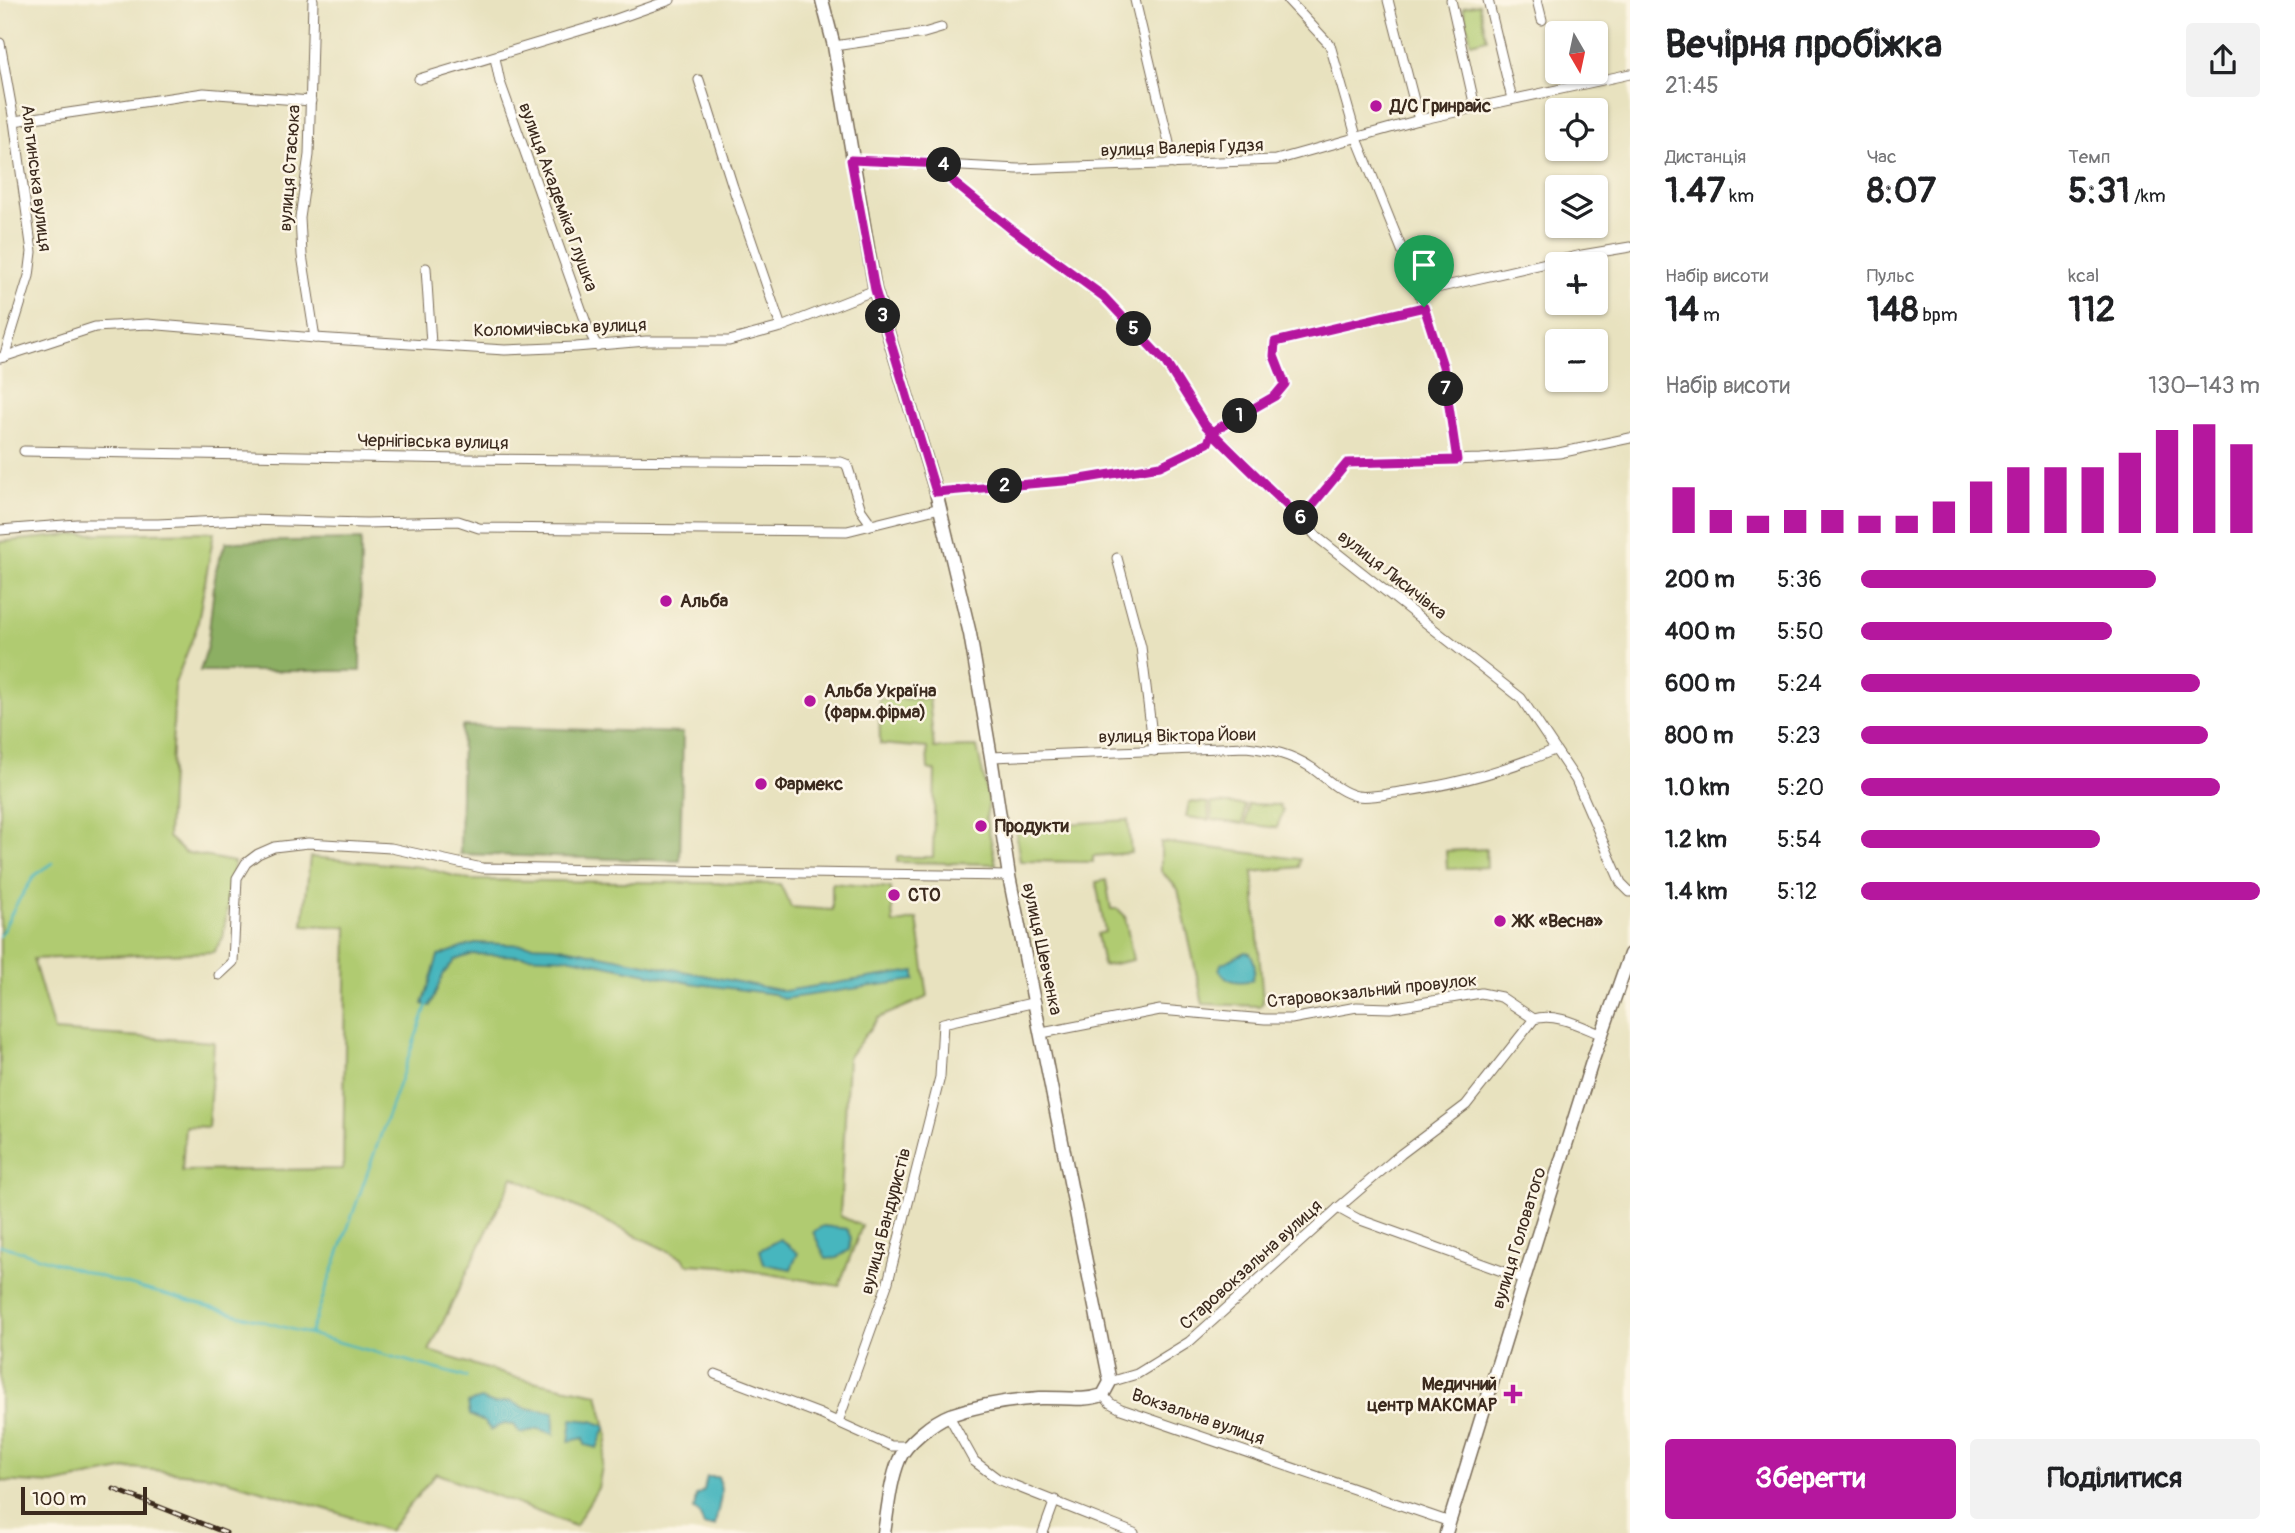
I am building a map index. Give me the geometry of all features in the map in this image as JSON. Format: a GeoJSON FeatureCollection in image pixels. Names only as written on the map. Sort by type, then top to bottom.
{"type":"FeatureCollection","features":[{"type":"Feature","properties":{"kind":"main road","name":"вулиця Шевченка"},"geometry":{"type":"LineString","coordinates":[[822,0],[834,46],[851,160],[875,290],[936,492],[970,634],[1009,876],[1110,1382]]}},
{"type":"Feature","properties":{"kind":"main road","name":"вулиця Головатого"},"geometry":{"type":"LineString","coordinates":[[1448,1528],[1591,1065],[1630,954]]}},
{"type":"Feature","properties":{"kind":"main road"},"geometry":{"type":"LineString","coordinates":[[884,1533],[893,1481],[906,1446],[949,1416],[992,1405],[1040,1398],[1090,1399],[1103,1395],[1110,1382]]}},
{"type":"Feature","properties":{"kind":"street","name":"вулиця Стасюка"},"geometry":{"type":"LineString","coordinates":[[313,0],[309,155],[300,218],[302,255],[315,338]]}},
{"type":"Feature","properties":{"kind":"street"},"geometry":{"type":"LineString","coordinates":[[419,79],[495,58],[670,0]]}},
{"type":"Feature","properties":{"kind":"street"},"geometry":{"type":"LineString","coordinates":[[1135,0],[1174,164]]}},
{"type":"Feature","properties":{"kind":"street"},"geometry":{"type":"LineString","coordinates":[[1288,0],[1330,45],[1356,136],[1419,292],[1443,366],[1457,460]]}},
{"type":"Feature","properties":{"kind":"street"},"geometry":{"type":"LineString","coordinates":[[1388,0],[1419,120]]}},
{"type":"Feature","properties":{"kind":"street"},"geometry":{"type":"LineString","coordinates":[[1451,0],[1475,107]]}},
{"type":"Feature","properties":{"kind":"street"},"geometry":{"type":"LineString","coordinates":[[1488,0],[1512,99]]}},
{"type":"Feature","properties":{"kind":"street"},"geometry":{"type":"LineString","coordinates":[[1537,0],[1542,20]]}},
{"type":"Feature","properties":{"kind":"street"},"geometry":{"type":"LineString","coordinates":[[834,46],[924,33],[941,28]]}},
{"type":"Feature","properties":{"kind":"street","name":"Альтинська вулиця"},"geometry":{"type":"LineString","coordinates":[[0,43],[32,252],[29,276],[2,357]]}},
{"type":"Feature","properties":{"kind":"street","name":"вулиця Академіка Глушка"},"geometry":{"type":"LineString","coordinates":[[495,58],[500,82],[589,331],[597,346]]}},
{"type":"Feature","properties":{"kind":"street","name":"вулиця Валерія Гудзя"},"geometry":{"type":"LineString","coordinates":[[851,160],[1018,169],[1276,160],[1419,120],[1630,74]]}},
{"type":"Feature","properties":{"kind":"street"},"geometry":{"type":"LineString","coordinates":[[699,80],[781,327]]}},
{"type":"Feature","properties":{"kind":"street"},"geometry":{"type":"LineString","coordinates":[[14,121],[204,93],[311,101]]}},
{"type":"Feature","properties":{"kind":"street"},"geometry":{"type":"LineString","coordinates":[[0,107],[11,107]]}},
{"type":"Feature","properties":{"kind":"street","name":"вулиця Лисичівка"},"geometry":{"type":"LineString","coordinates":[[943,164],[952,181],[1010,228],[1103,296],[1166,363],[1205,425],[1317,537],[1521,698],[1576,780],[1621,883],[1630,892]]}},
{"type":"Feature","properties":{"kind":"street"},"geometry":{"type":"LineString","coordinates":[[1419,292],[1582,255],[1630,247]]}},
{"type":"Feature","properties":{"kind":"street"},"geometry":{"type":"LineString","coordinates":[[426,268],[431,344]]}},
{"type":"Feature","properties":{"kind":"street","name":"Коломичівська вулиця"},"geometry":{"type":"LineString","coordinates":[[2,357],[95,327],[134,324],[505,350],[646,341],[729,341],[781,327],[875,290]]}},
{"type":"Feature","properties":{"kind":"street"},"geometry":{"type":"LineString","coordinates":[[936,492],[1075,480],[1160,466],[1208,443],[1212,432],[1275,396],[1285,384],[1274,356],[1275,342],[1424,307]]}},
{"type":"Feature","properties":{"kind":"street"},"geometry":{"type":"LineString","coordinates":[[1301,519],[1347,463],[1457,460],[1559,453],[1630,439]]}},
{"type":"Feature","properties":{"kind":"street","name":"Чернігівська вулиця"},"geometry":{"type":"LineString","coordinates":[[24,451],[841,461],[848,468],[861,510],[871,524]]}},
{"type":"Feature","properties":{"kind":"street"},"geometry":{"type":"LineString","coordinates":[[0,530],[77,524],[242,520],[366,523],[458,521],[479,528],[847,531],[940,508]]}},
{"type":"Feature","properties":{"kind":"street"},"geometry":{"type":"LineString","coordinates":[[1117,558],[1141,647],[1154,751]]}},
{"type":"Feature","properties":{"kind":"street","name":"вулиця Віктора Йови"},"geometry":{"type":"LineString","coordinates":[[991,757],[1246,747],[1282,752],[1310,766],[1341,790],[1357,796],[1366,796],[1432,788],[1519,765],[1554,750]]}},
{"type":"Feature","properties":{"kind":"street"},"geometry":{"type":"LineString","coordinates":[[219,975],[233,962],[237,878],[246,863],[258,853],[274,846],[308,844],[391,848],[482,868],[1009,876]]}},
{"type":"Feature","properties":{"kind":"street","name":"Старовокзальний провулок"},"geometry":{"type":"LineString","coordinates":[[1042,1032],[1160,1010],[1251,1018],[1291,1018],[1357,1007],[1390,1008],[1481,993],[1501,997],[1534,1019]]}},
{"type":"Feature","properties":{"kind":"street","name":"вулиця Бандуристів"},"geometry":{"type":"LineString","coordinates":[[838,1422],[888,1282],[940,1077],[943,1023],[1036,1002]]}},
{"type":"Feature","properties":{"kind":"street"},"geometry":{"type":"LineString","coordinates":[[1534,1019],[1544,1016],[1603,1035]]}},
{"type":"Feature","properties":{"kind":"street","name":"Старовокзальна вулиця"},"geometry":{"type":"LineString","coordinates":[[1110,1382],[1136,1374],[1189,1342],[1401,1154],[1466,1105],[1534,1019]]}},
{"type":"Feature","properties":{"kind":"street","name":"Старовокзальна вулиця"},"geometry":{"type":"LineString","coordinates":[[1338,1208],[1358,1219],[1524,1279]]}},
{"type":"Feature","properties":{"kind":"street"},"geometry":{"type":"LineString","coordinates":[[715,1374],[838,1422],[891,1446],[906,1446]]}},
{"type":"Feature","properties":{"kind":"street","name":"Вокзальна вулиця"},"geometry":{"type":"LineString","coordinates":[[1103,1395],[1121,1409],[1448,1528]]}},
{"type":"Feature","properties":{"kind":"street"},"geometry":{"type":"LineString","coordinates":[[949,1416],[974,1461],[998,1479],[1134,1533]]}},
{"type":"Feature","properties":{"kind":"street"},"geometry":{"type":"LineString","coordinates":[[1043,1533],[1055,1500]]}},
{"type":"Feature","properties":{"kind":"green space"},"geometry":{"type":"Polygon","coordinates":[[[1479,4],[1487,39],[1471,43],[1463,7],[1479,4]]]}},
{"type":"Feature","properties":{"kind":"green space"},"geometry":{"type":"Polygon","coordinates":[[[214,532],[197,627],[175,683],[168,837],[184,852],[234,862],[223,937],[214,952],[33,959],[54,1031],[214,1042],[208,1127],[185,1126],[182,1171],[343,1169],[347,927],[303,925],[310,857],[422,867],[469,880],[780,884],[791,907],[832,910],[832,883],[891,888],[893,924],[917,919],[928,997],[878,1018],[848,1058],[840,1216],[862,1226],[839,1286],[722,1266],[687,1264],[683,1258],[513,1177],[429,1351],[517,1378],[598,1394],[608,1436],[598,1488],[575,1526],[436,1473],[389,1531],[339,1513],[213,1476],[132,1468],[53,1484],[0,1481],[0,542],[80,534],[214,532]]]}},
{"type":"Feature","properties":{"kind":"green space"},"geometry":{"type":"Polygon","coordinates":[[[361,540],[360,671],[200,671],[207,648],[216,569],[226,542],[361,540]]]}},
{"type":"Feature","properties":{"kind":"green space"},"geometry":{"type":"Polygon","coordinates":[[[879,699],[929,699],[934,748],[977,747],[989,802],[986,818],[996,864],[897,862],[897,857],[933,857],[935,771],[928,769],[927,748],[880,744],[879,699]]]}},
{"type":"Feature","properties":{"kind":"green space"},"geometry":{"type":"Polygon","coordinates":[[[462,726],[683,733],[680,861],[460,854],[462,726]]]}},
{"type":"Feature","properties":{"kind":"green space"},"geometry":{"type":"Polygon","coordinates":[[[1189,802],[1208,803],[1209,820],[1186,817],[1189,802]]]}},
{"type":"Feature","properties":{"kind":"green space"},"geometry":{"type":"Polygon","coordinates":[[[1211,803],[1245,805],[1243,824],[1212,820],[1211,803]]]}},
{"type":"Feature","properties":{"kind":"green space"},"geometry":{"type":"Polygon","coordinates":[[[1248,804],[1279,805],[1283,811],[1277,828],[1246,824],[1248,804]]]}},
{"type":"Feature","properties":{"kind":"green space"},"geometry":{"type":"Polygon","coordinates":[[[1128,820],[1131,853],[1093,856],[1093,862],[1020,861],[1015,827],[1128,820]]]}},
{"type":"Feature","properties":{"kind":"green space"},"geometry":{"type":"Polygon","coordinates":[[[1161,842],[1300,859],[1299,867],[1253,872],[1263,1002],[1260,1006],[1203,1004],[1178,889],[1161,871],[1161,842]]]}},
{"type":"Feature","properties":{"kind":"green space"},"geometry":{"type":"Polygon","coordinates":[[[1486,849],[1487,867],[1447,869],[1446,851],[1486,849]]]}},
{"type":"Feature","properties":{"kind":"green space"},"geometry":{"type":"Polygon","coordinates":[[[1106,880],[1111,909],[1118,909],[1125,916],[1133,960],[1103,966],[1097,934],[1105,932],[1096,882],[1106,880]]]}},
{"type":"Feature","properties":{"kind":"water"},"geometry":{"type":"Polygon","coordinates":[[[475,943],[555,946],[784,991],[915,971],[915,980],[783,999],[774,994],[690,983],[572,958],[473,954],[455,960],[444,973],[430,1006],[423,1004],[438,956],[475,943]]]}},
{"type":"Feature","properties":{"kind":"water"},"geometry":{"type":"Polygon","coordinates":[[[1245,952],[1250,953],[1254,963],[1252,980],[1238,982],[1229,979],[1219,970],[1221,964],[1245,952]]]}},
{"type":"Feature","properties":{"kind":"water"},"geometry":{"type":"Polygon","coordinates":[[[823,1226],[847,1229],[851,1238],[849,1250],[837,1258],[826,1259],[813,1232],[823,1226]]]}},
{"type":"Feature","properties":{"kind":"water"},"geometry":{"type":"Polygon","coordinates":[[[780,1239],[798,1253],[791,1269],[764,1264],[760,1250],[780,1239]]]}},
{"type":"Feature","properties":{"kind":"water"},"geometry":{"type":"Polygon","coordinates":[[[481,1399],[494,1404],[510,1401],[525,1408],[554,1412],[554,1434],[539,1429],[520,1433],[514,1425],[503,1424],[491,1430],[484,1422],[470,1415],[468,1403],[481,1399]]]}},
{"type":"Feature","properties":{"kind":"water"},"geometry":{"type":"Polygon","coordinates":[[[572,1419],[606,1426],[597,1448],[585,1445],[584,1438],[569,1441],[572,1419]]]}},
{"type":"Feature","properties":{"kind":"water"},"geometry":{"type":"Polygon","coordinates":[[[707,1477],[718,1477],[720,1483],[721,1495],[715,1526],[704,1526],[699,1513],[694,1510],[696,1496],[704,1490],[707,1477]]]}},
{"type":"Feature","properties":{"kind":"waterway"},"geometry":{"type":"LineString","coordinates":[[0,936],[35,875],[53,863]]}},
{"type":"Feature","properties":{"kind":"waterway"},"geometry":{"type":"LineString","coordinates":[[310,1334],[427,1005]]}},
{"type":"Feature","properties":{"kind":"waterway"},"geometry":{"type":"LineString","coordinates":[[0,1245],[108,1279],[466,1377]]}},
{"type":"Feature","properties":{"kind":"railway"},"geometry":{"type":"LineString","coordinates":[[114,1489],[226,1533]]}},
{"type":"Feature","properties":{"kind":"place","name":"Д/С Гринрайс"},"geometry":{"type":"Point","coordinates":[1376,106]}},
{"type":"Feature","properties":{"kind":"place","name":"Альба"},"geometry":{"type":"Point","coordinates":[666,601]}},
{"type":"Feature","properties":{"kind":"place","name":"Альба Україна (фарм.фірма)"},"geometry":{"type":"Point","coordinates":[810,701]}},
{"type":"Feature","properties":{"kind":"place","name":"Фармекс"},"geometry":{"type":"Point","coordinates":[761,784]}},
{"type":"Feature","properties":{"kind":"place","name":"Продукти"},"geometry":{"type":"Point","coordinates":[981,826]}},
{"type":"Feature","properties":{"kind":"place","name":"СТО"},"geometry":{"type":"Point","coordinates":[894,895]}},
{"type":"Feature","properties":{"kind":"place","name":"ЖК «Весна»"},"geometry":{"type":"Point","coordinates":[1500,921]}},
{"type":"Feature","properties":{"kind":"place","name":"Медичний центр МАКСМАР"},"geometry":{"type":"Point","coordinates":[1513,1394]}},
{"type":"Feature","properties":{"kind":"route"},"geometry":{"type":"LineString","coordinates":[[1424,307],[1275,342],[1274,356],[1285,384],[1275,396],[1212,432],[1208,443],[1160,466],[1075,480],[936,492],[875,290],[851,160],[943,164],[952,181],[1010,228],[1103,296],[1166,363],[1205,425],[1212,432],[1235,456],[1301,519],[1347,463],[1457,460],[1443,366],[1424,307]]}}]}
